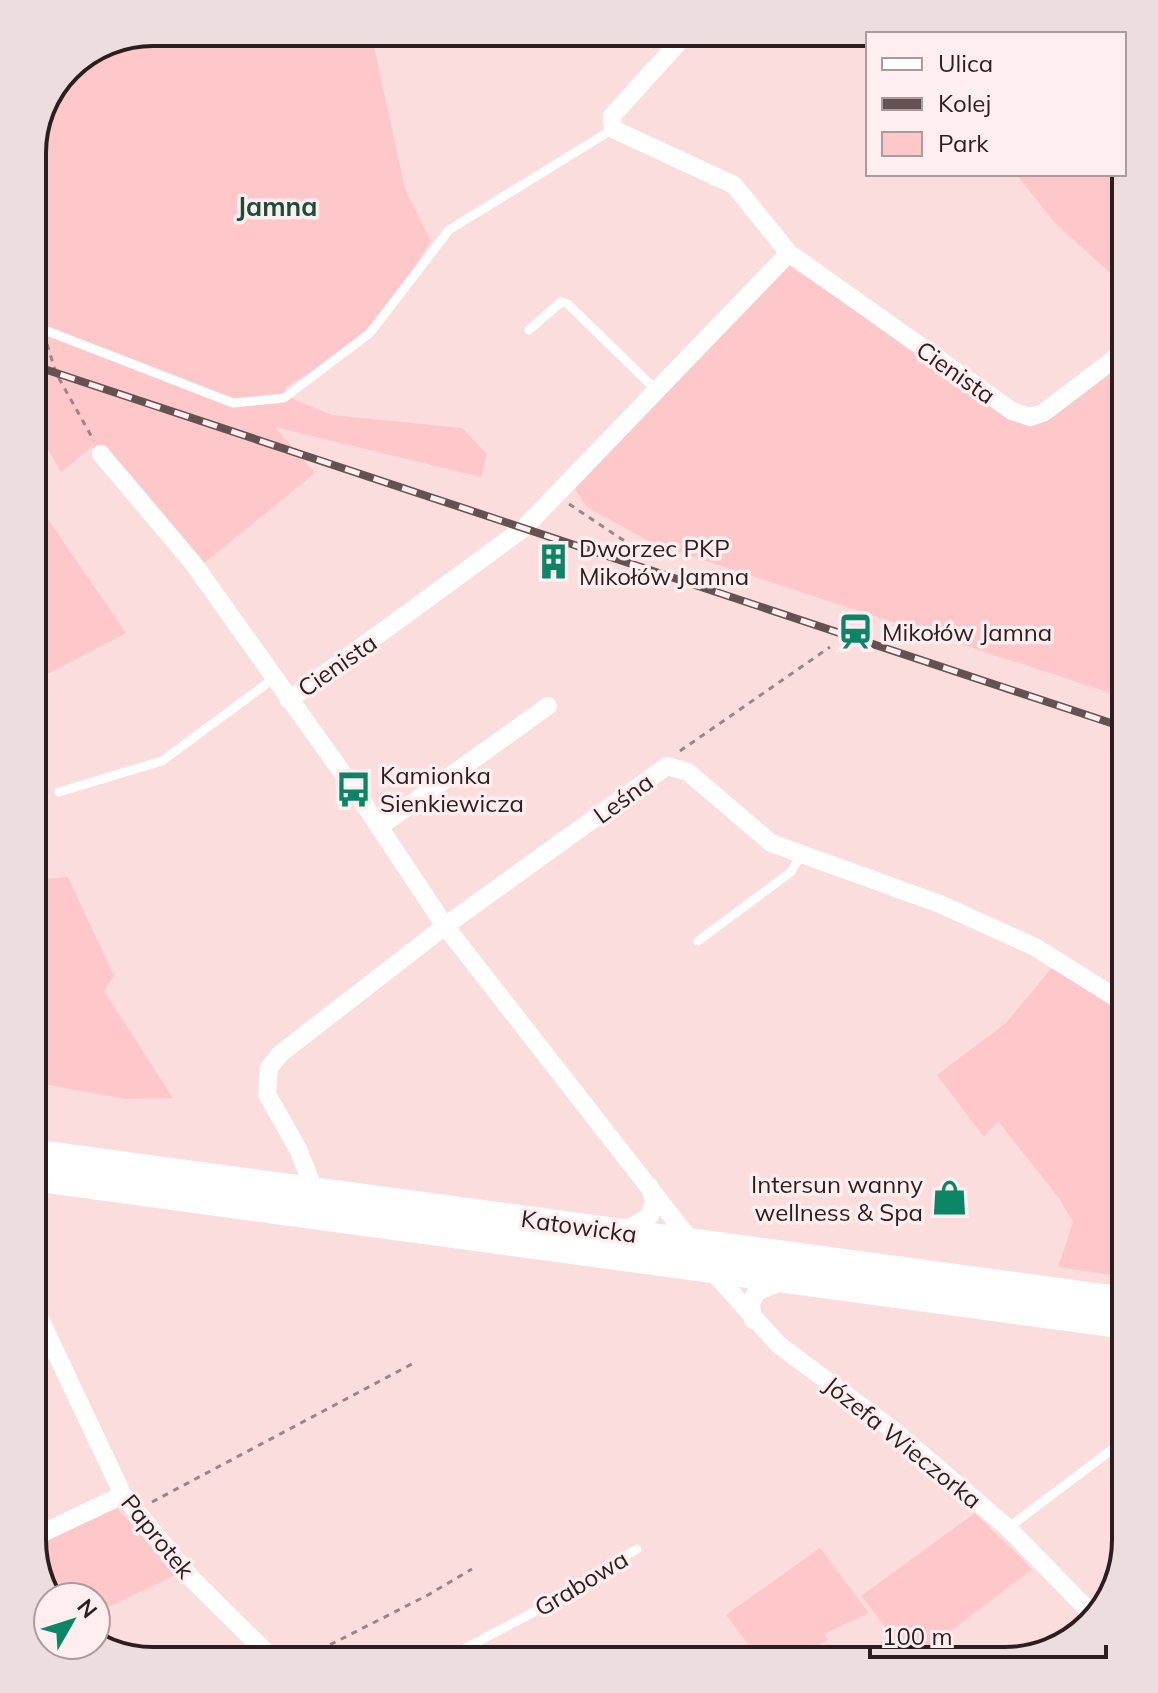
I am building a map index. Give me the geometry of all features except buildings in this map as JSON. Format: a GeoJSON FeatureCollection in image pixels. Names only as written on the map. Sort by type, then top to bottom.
{"type":"FeatureCollection","features":[{"type":"Feature","properties":{"kind":"main road","name":"Katowicka"},"geometry":{"type":"LineString","coordinates":[[46,1155],[1112,1299]]}},
{"type":"Feature","properties":{"kind":"main road","name":"Katowicka"},"geometry":{"type":"LineString","coordinates":[[46,1179],[1112,1323]]}},
{"type":"Feature","properties":{"kind":"street"},"geometry":{"type":"LineString","coordinates":[[613,129],[612,116],[623,101],[675,46]]}},
{"type":"Feature","properties":{"kind":"street","name":"Cienista"},"geometry":{"type":"LineString","coordinates":[[613,129],[734,185],[789,253],[1012,411],[1030,417],[1043,413],[1112,361]]}},
{"type":"Feature","properties":{"kind":"street","name":"Cienista"},"geometry":{"type":"LineString","coordinates":[[691,1241],[445,926],[289,700],[493,554],[556,496],[789,253]]}},
{"type":"Feature","properties":{"kind":"street"},"geometry":{"type":"LineString","coordinates":[[101,454],[193,563],[289,700]]}},
{"type":"Feature","properties":{"kind":"street"},"geometry":{"type":"LineString","coordinates":[[379,827],[548,706]]}},
{"type":"Feature","properties":{"kind":"street","name":"Leśna"},"geometry":{"type":"LineString","coordinates":[[314,1189],[298,1149],[267,1094],[269,1068],[280,1054],[445,926],[667,766],[688,772],[771,843],[940,904],[1035,947],[1112,995]]}},
{"type":"Feature","properties":{"kind":"street"},"geometry":{"type":"LineString","coordinates":[[621,1232],[650,1216],[654,1200],[648,1184]]}},
{"type":"Feature","properties":{"kind":"street","name":"Józefa Wieczorka"},"geometry":{"type":"LineString","coordinates":[[711,1270],[753,1320],[779,1345],[897,1433],[1008,1528],[1087,1609]]}},
{"type":"Feature","properties":{"kind":"street"},"geometry":{"type":"LineString","coordinates":[[753,1320],[751,1304],[756,1292],[766,1285],[793,1280]]}},
{"type":"Feature","properties":{"kind":"street","name":"Paprotek"},"geometry":{"type":"LineString","coordinates":[[46,1332],[123,1495],[192,1579],[261,1647]]}},
{"type":"Feature","properties":{"kind":"street"},"geometry":{"type":"LineString","coordinates":[[46,1531],[123,1495]]}},
{"type":"Feature","properties":{"kind":"lane"},"geometry":{"type":"LineString","coordinates":[[46,331],[233,403],[284,398],[370,333],[449,230],[613,129]]}},
{"type":"Feature","properties":{"kind":"lane"},"geometry":{"type":"LineString","coordinates":[[529,330],[549,310],[561,302],[568,304],[657,391]]}},
{"type":"Feature","properties":{"kind":"lane"},"geometry":{"type":"LineString","coordinates":[[59,792],[162,761],[273,679]]}},
{"type":"Feature","properties":{"kind":"lane"},"geometry":{"type":"LineString","coordinates":[[698,941],[791,872],[801,855]]}},
{"type":"Feature","properties":{"kind":"lane"},"geometry":{"type":"LineString","coordinates":[[1008,1528],[1112,1450]]}},
{"type":"Feature","properties":{"kind":"lane","name":"Grabowa"},"geometry":{"type":"LineString","coordinates":[[468,1647],[534,1612],[637,1549]]}},
{"type":"Feature","properties":{"kind":"path"},"geometry":{"type":"LineString","coordinates":[[46,342],[56,373],[101,454]]}},
{"type":"Feature","properties":{"kind":"path"},"geometry":{"type":"LineString","coordinates":[[556,496],[635,548]]}},
{"type":"Feature","properties":{"kind":"path"},"geometry":{"type":"LineString","coordinates":[[667,766],[680,752],[830,647]]}},
{"type":"Feature","properties":{"kind":"path"},"geometry":{"type":"LineString","coordinates":[[134,1511],[412,1364]]}},
{"type":"Feature","properties":{"kind":"path"},"geometry":{"type":"LineString","coordinates":[[326,1647],[472,1569]]}},
{"type":"Feature","properties":{"kind":"green space"},"geometry":{"type":"Polygon","coordinates":[[[374,46],[405,189],[431,241],[372,335],[285,388],[293,399],[332,415],[462,428],[487,454],[481,477],[275,427],[315,473],[203,564],[92,447],[61,472],[46,446],[46,146],[57,105],[68,88],[82,72],[99,60],[132,48],[374,46]]]}},
{"type":"Feature","properties":{"kind":"green space"},"geometry":{"type":"Polygon","coordinates":[[[1018,176],[1112,176],[1112,274],[1056,224],[1018,176]]]}},
{"type":"Feature","properties":{"kind":"green space"},"geometry":{"type":"Polygon","coordinates":[[[788,265],[1031,427],[1112,370],[1112,693],[654,544],[587,507],[575,489],[788,265]]]}},
{"type":"Feature","properties":{"kind":"green space"},"geometry":{"type":"Polygon","coordinates":[[[46,516],[126,633],[46,675],[46,516]]]}},
{"type":"Feature","properties":{"kind":"green space"},"geometry":{"type":"Polygon","coordinates":[[[68,877],[114,976],[104,991],[173,1098],[126,1099],[46,1085],[46,879],[68,877]]]}},
{"type":"Feature","properties":{"kind":"green space"},"geometry":{"type":"Polygon","coordinates":[[[1054,965],[1112,1005],[1112,1275],[1058,1267],[1073,1222],[1059,1198],[998,1121],[984,1137],[937,1075],[1006,1023],[1054,965]]]}},
{"type":"Feature","properties":{"kind":"green space"},"geometry":{"type":"Polygon","coordinates":[[[115,1505],[175,1575],[112,1605],[112,1581],[54,1581],[46,1537],[115,1505]]]}},
{"type":"Feature","properties":{"kind":"green space"},"geometry":{"type":"Polygon","coordinates":[[[975,1513],[1032,1569],[930,1647],[901,1647],[861,1596],[975,1513]]]}},
{"type":"Feature","properties":{"kind":"green space"},"geometry":{"type":"Polygon","coordinates":[[[820,1548],[869,1613],[824,1634],[828,1640],[816,1647],[750,1647],[726,1615],[820,1548]]]}},
{"type":"Feature","properties":{"kind":"railway"},"geometry":{"type":"LineString","coordinates":[[46,370],[1112,723]]}},
{"type":"Feature","properties":{"kind":"place","name":"Dworzec PKP Mikołów Jamna"},"geometry":{"type":"Point","coordinates":[553,562]}},
{"type":"Feature","properties":{"kind":"place","name":"Mikołów Jamna"},"geometry":{"type":"Point","coordinates":[856,632]}},
{"type":"Feature","properties":{"kind":"place","name":"Kamionka Sienkiewicza"},"geometry":{"type":"Point","coordinates":[354,789]}},
{"type":"Feature","properties":{"kind":"place","name":"Intersun wanny wellness & Spa"},"geometry":{"type":"Point","coordinates":[949,1198]}},
{"type":"Feature","properties":{"kind":"district","name":"Jamna"},"geometry":{"type":"Point","coordinates":[277,206]}}]}
